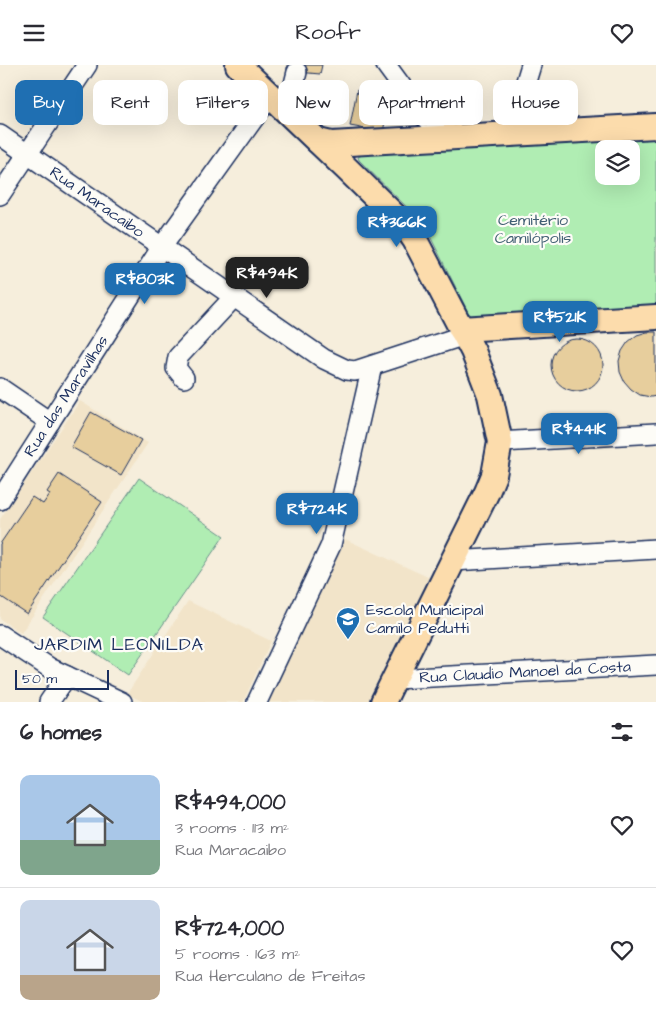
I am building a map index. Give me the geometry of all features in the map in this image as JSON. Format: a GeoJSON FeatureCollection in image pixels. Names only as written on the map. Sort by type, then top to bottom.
{"type":"FeatureCollection","features":[{"type":"Feature","properties":{"kind":"main road"},"geometry":{"type":"LineString","coordinates":[[238,65],[278,104]]}},
{"type":"Feature","properties":{"kind":"main road"},"geometry":{"type":"LineString","coordinates":[[301,125],[406,227],[415,240],[463,332],[490,395],[500,442],[494,475],[487,491],[383,702]]}},
{"type":"Feature","properties":{"kind":"main road"},"geometry":{"type":"LineString","coordinates":[[318,141],[331,144],[359,143],[656,126]]}},
{"type":"Feature","properties":{"kind":"main road"},"geometry":{"type":"LineString","coordinates":[[346,167],[347,155],[352,147],[359,143]]}},
{"type":"Feature","properties":{"kind":"main road"},"geometry":{"type":"LineString","coordinates":[[463,332],[656,317]]}},
{"type":"Feature","properties":{"kind":"street"},"geometry":{"type":"LineString","coordinates":[[0,195],[87,65]]}},
{"type":"Feature","properties":{"kind":"street"},"geometry":{"type":"LineString","coordinates":[[386,65],[397,80]]}},
{"type":"Feature","properties":{"kind":"street"},"geometry":{"type":"LineString","coordinates":[[510,134],[531,65]]}},
{"type":"Feature","properties":{"kind":"street"},"geometry":{"type":"LineString","coordinates":[[295,80],[297,72]]}},
{"type":"Feature","properties":{"kind":"street","name":"Rua das Maravilhas"},"geometry":{"type":"LineString","coordinates":[[2,492],[50,422],[162,248],[270,96]]}},
{"type":"Feature","properties":{"kind":"street"},"geometry":{"type":"LineString","coordinates":[[407,140],[419,125]]}},
{"type":"Feature","properties":{"kind":"street"},"geometry":{"type":"LineString","coordinates":[[434,125],[440,130],[457,137]]}},
{"type":"Feature","properties":{"kind":"street","name":"Rua Maracaibo"},"geometry":{"type":"LineString","coordinates":[[0,135],[324,359],[351,371],[372,366],[463,332]]}},
{"type":"Feature","properties":{"kind":"street"},"geometry":{"type":"LineString","coordinates":[[184,378],[176,368],[178,357],[234,297]]}},
{"type":"Feature","properties":{"kind":"street"},"geometry":{"type":"LineString","coordinates":[[257,702],[332,545],[372,366]]}},
{"type":"Feature","properties":{"kind":"street"},"geometry":{"type":"LineString","coordinates":[[0,388],[50,422]]}},
{"type":"Feature","properties":{"kind":"street"},"geometry":{"type":"LineString","coordinates":[[500,442],[656,433]]}},
{"type":"Feature","properties":{"kind":"street"},"geometry":{"type":"LineString","coordinates":[[453,561],[656,549]]}},
{"type":"Feature","properties":{"kind":"street"},"geometry":{"type":"LineString","coordinates":[[0,635],[50,668],[122,702]]}},
{"type":"Feature","properties":{"kind":"street","name":"Rua Claudio Manoel da Costa"},"geometry":{"type":"LineString","coordinates":[[395,679],[656,665]]}},
{"type":"Feature","properties":{"kind":"street"},"geometry":{"type":"LineString","coordinates":[[49,702],[67,676]]}},
{"type":"Feature","properties":{"kind":"shaded area"},"geometry":{"type":"Polygon","coordinates":[[[80,401],[148,443],[21,633],[0,619],[0,519],[80,401]]]}},
{"type":"Feature","properties":{"kind":"shaded area","name":"Escola Municipal Camilo Pedutti"},"geometry":{"type":"Polygon","coordinates":[[[345,539],[430,578],[369,702],[266,702],[345,539]]]}},
{"type":"Feature","properties":{"kind":"shaded area"},"geometry":{"type":"Polygon","coordinates":[[[188,601],[271,641],[243,702],[144,702],[127,694],[188,601]]]}},
{"type":"Feature","properties":{"kind":"green space","name":"Cemitério Camilópolis"},"geometry":{"type":"Polygon","coordinates":[[[656,139],[656,305],[472,316],[468,312],[424,224],[358,157],[362,155],[595,142],[595,185],[640,185],[640,140],[638,140],[656,139]]]}},
{"type":"Feature","properties":{"kind":"green space"},"geometry":{"type":"Polygon","coordinates":[[[139,478],[224,536],[128,675],[43,617],[139,478]]]}},
{"type":"Feature","properties":{"kind":"building"},"geometry":{"type":"Polygon","coordinates":[[[287,65],[322,65],[320,74],[287,71],[287,65]]]}},
{"type":"Feature","properties":{"kind":"building"},"geometry":{"type":"Polygon","coordinates":[[[357,90],[359,90],[359,125],[384,125],[383,132],[350,126],[357,90]]]}},
{"type":"Feature","properties":{"kind":"building"},"geometry":{"type":"Polygon","coordinates":[[[656,332],[656,396],[651,397],[640,395],[631,389],[624,381],[620,372],[619,361],[622,351],[628,342],[637,335],[656,332]]]}},
{"type":"Feature","properties":{"kind":"building"},"geometry":{"type":"Polygon","coordinates":[[[577,339],[591,343],[599,351],[603,365],[599,379],[591,387],[577,391],[563,387],[555,379],[551,365],[555,351],[563,343],[577,339]]]}},
{"type":"Feature","properties":{"kind":"building"},"geometry":{"type":"Polygon","coordinates":[[[91,412],[141,440],[121,475],[71,447],[91,412]]]}},
{"type":"Feature","properties":{"kind":"building"},"geometry":{"type":"Polygon","coordinates":[[[59,474],[102,502],[27,614],[0,596],[0,544],[32,497],[43,504],[50,494],[47,492],[59,474]]]}},
{"type":"Feature","properties":{"kind":"place","name":"Escola Municipal Camilo Pedutti"},"geometry":{"type":"Point","coordinates":[348,640]}},
{"type":"Feature","properties":{"kind":"district","name":"JARDIM LEONILDA"},"geometry":{"type":"Point","coordinates":[119,644]}}]}
